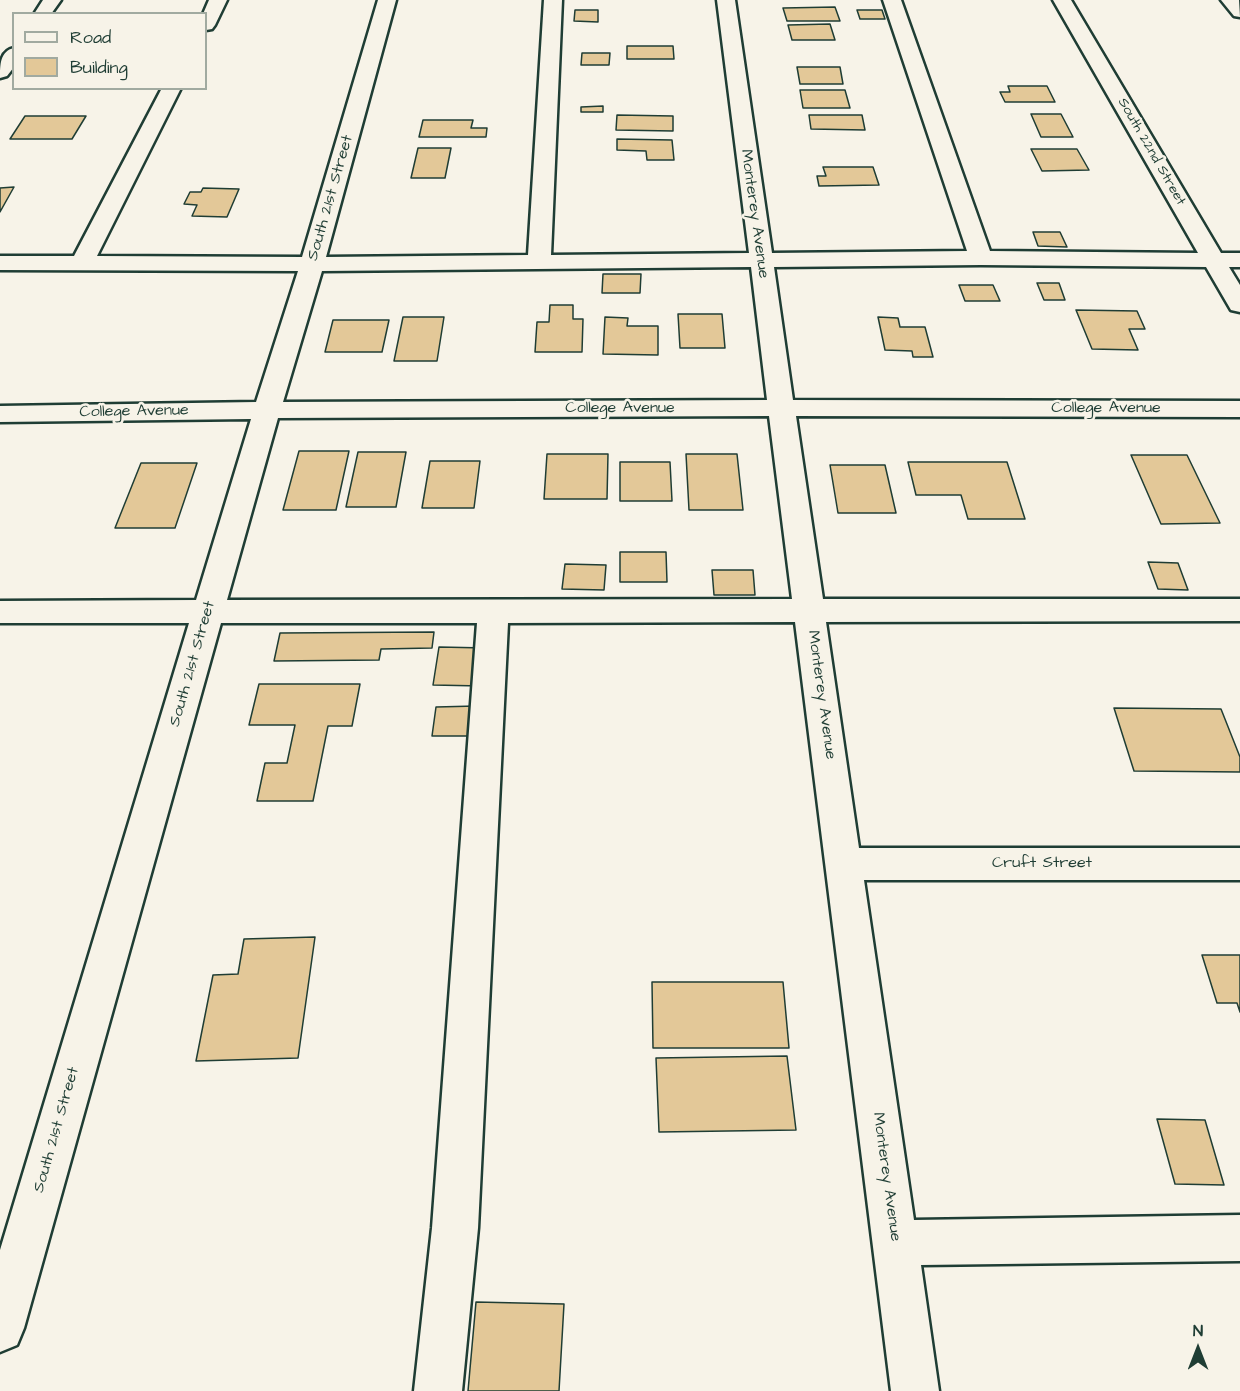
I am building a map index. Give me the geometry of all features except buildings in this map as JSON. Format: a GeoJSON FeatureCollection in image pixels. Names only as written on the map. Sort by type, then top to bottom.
{"type":"FeatureCollection","features":[{"type":"Feature","properties":{"kind":"street"},"geometry":{"type":"LineString","coordinates":[[207,23],[218,0]]}},
{"type":"Feature","properties":{"kind":"street","name":"South 21st Street"},"geometry":{"type":"LineString","coordinates":[[0,1328],[267,410],[312,264],[387,0]]}},
{"type":"Feature","properties":{"kind":"street"},"geometry":{"type":"LineString","coordinates":[[539,260],[553,0]]}},
{"type":"Feature","properties":{"kind":"street","name":"Monterey Avenue"},"geometry":{"type":"LineString","coordinates":[[726,0],[915,1391]]}},
{"type":"Feature","properties":{"kind":"street"},"geometry":{"type":"LineString","coordinates":[[892,0],[981,258]]}},
{"type":"Feature","properties":{"kind":"street","name":"South 22nd Street"},"geometry":{"type":"LineString","coordinates":[[1062,0],[1240,305]]}},
{"type":"Feature","properties":{"kind":"street"},"geometry":{"type":"LineString","coordinates":[[1230,0],[1240,12]]}},
{"type":"Feature","properties":{"kind":"street"},"geometry":{"type":"LineString","coordinates":[[0,72],[12,56]]}},
{"type":"Feature","properties":{"kind":"street"},"geometry":{"type":"LineString","coordinates":[[82,263],[171,90]]}},
{"type":"Feature","properties":{"kind":"street"},"geometry":{"type":"LineString","coordinates":[[0,263],[312,264],[539,260],[760,261],[981,258],[1240,260]]}},
{"type":"Feature","properties":{"kind":"street","name":"College Avenue"},"geometry":{"type":"LineString","coordinates":[[2,417],[267,410],[780,408],[1240,410]]}},
{"type":"Feature","properties":{"kind":"street"},"geometry":{"type":"LineString","coordinates":[[0,612],[1240,610]]}},
{"type":"Feature","properties":{"kind":"street"},"geometry":{"type":"LineString","coordinates":[[438,1391],[455,1228],[493,611]]}},
{"type":"Feature","properties":{"kind":"street","name":"Cruft Street"},"geometry":{"type":"LineString","coordinates":[[845,864],[1240,864]]}},
{"type":"Feature","properties":{"kind":"street"},"geometry":{"type":"LineString","coordinates":[[895,1243],[1240,1238]]}}]}
